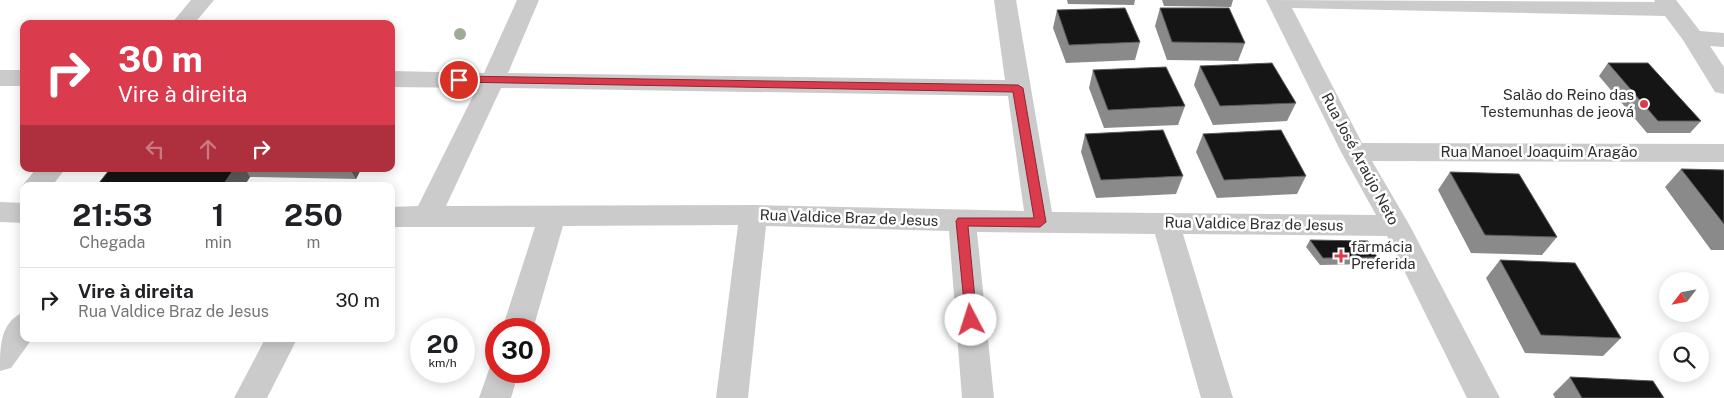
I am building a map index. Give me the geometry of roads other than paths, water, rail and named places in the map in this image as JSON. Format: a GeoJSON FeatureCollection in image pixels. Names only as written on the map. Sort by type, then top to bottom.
{"type":"FeatureCollection","features":[{"type":"Feature","properties":{"kind":"street"},"geometry":{"type":"LineString","coordinates":[[186,20],[203,0]]}},
{"type":"Feature","properties":{"kind":"street"},"geometry":{"type":"LineString","coordinates":[[426,218],[493,80],[528,0]]}},
{"type":"Feature","properties":{"kind":"street"},"geometry":{"type":"LineString","coordinates":[[1005,0],[1040,222]]}},
{"type":"Feature","properties":{"kind":"street"},"geometry":{"type":"LineString","coordinates":[[1277,1],[1668,5],[1693,37],[1724,86]]}},
{"type":"Feature","properties":{"kind":"street","name":"Rua José Araújo Neto"},"geometry":{"type":"LineString","coordinates":[[1277,1],[1354,152],[1396,226],[1484,398]]}},
{"type":"Feature","properties":{"kind":"street"},"geometry":{"type":"LineString","coordinates":[[1693,37],[1724,40]]}},
{"type":"Feature","properties":{"kind":"street"},"geometry":{"type":"LineString","coordinates":[[0,78],[20,78]]}},
{"type":"Feature","properties":{"kind":"street"},"geometry":{"type":"LineString","coordinates":[[395,79],[1018,88]]}},
{"type":"Feature","properties":{"kind":"street","name":"Rua Manoel Joaquim Aragão"},"geometry":{"type":"LineString","coordinates":[[1354,152],[1724,152]]}},
{"type":"Feature","properties":{"kind":"street"},"geometry":{"type":"LineString","coordinates":[[40,182],[49,172]]}},
{"type":"Feature","properties":{"kind":"street"},"geometry":{"type":"LineString","coordinates":[[732,398],[753,215]]}},
{"type":"Feature","properties":{"kind":"street","name":"Rua Valdice Braz de Jesus"},"geometry":{"type":"LineString","coordinates":[[395,217],[552,218],[753,215],[962,221],[1396,226]]}},
{"type":"Feature","properties":{"kind":"street"},"geometry":{"type":"LineString","coordinates":[[520,318],[552,218]]}},
{"type":"Feature","properties":{"kind":"street"},"geometry":{"type":"LineString","coordinates":[[962,221],[978,398]]}},
{"type":"Feature","properties":{"kind":"street"},"geometry":{"type":"LineString","coordinates":[[1166,223],[1217,398]]}},
{"type":"Feature","properties":{"kind":"street"},"geometry":{"type":"LineString","coordinates":[[0,358],[20,330]]}},
{"type":"Feature","properties":{"kind":"street"},"geometry":{"type":"LineString","coordinates":[[250,398],[280,342]]}},
{"type":"Feature","properties":{"kind":"street"},"geometry":{"type":"LineString","coordinates":[[495,398],[500,383]]}},
{"type":"Feature","properties":{"kind":"place","name":"Salão do Reino das Testemunhas de jeová"},"geometry":{"type":"Point","coordinates":[1644,104]}},
{"type":"Feature","properties":{"kind":"place","name":"farmácia Preferida"},"geometry":{"type":"Point","coordinates":[1341,256]}}]}
